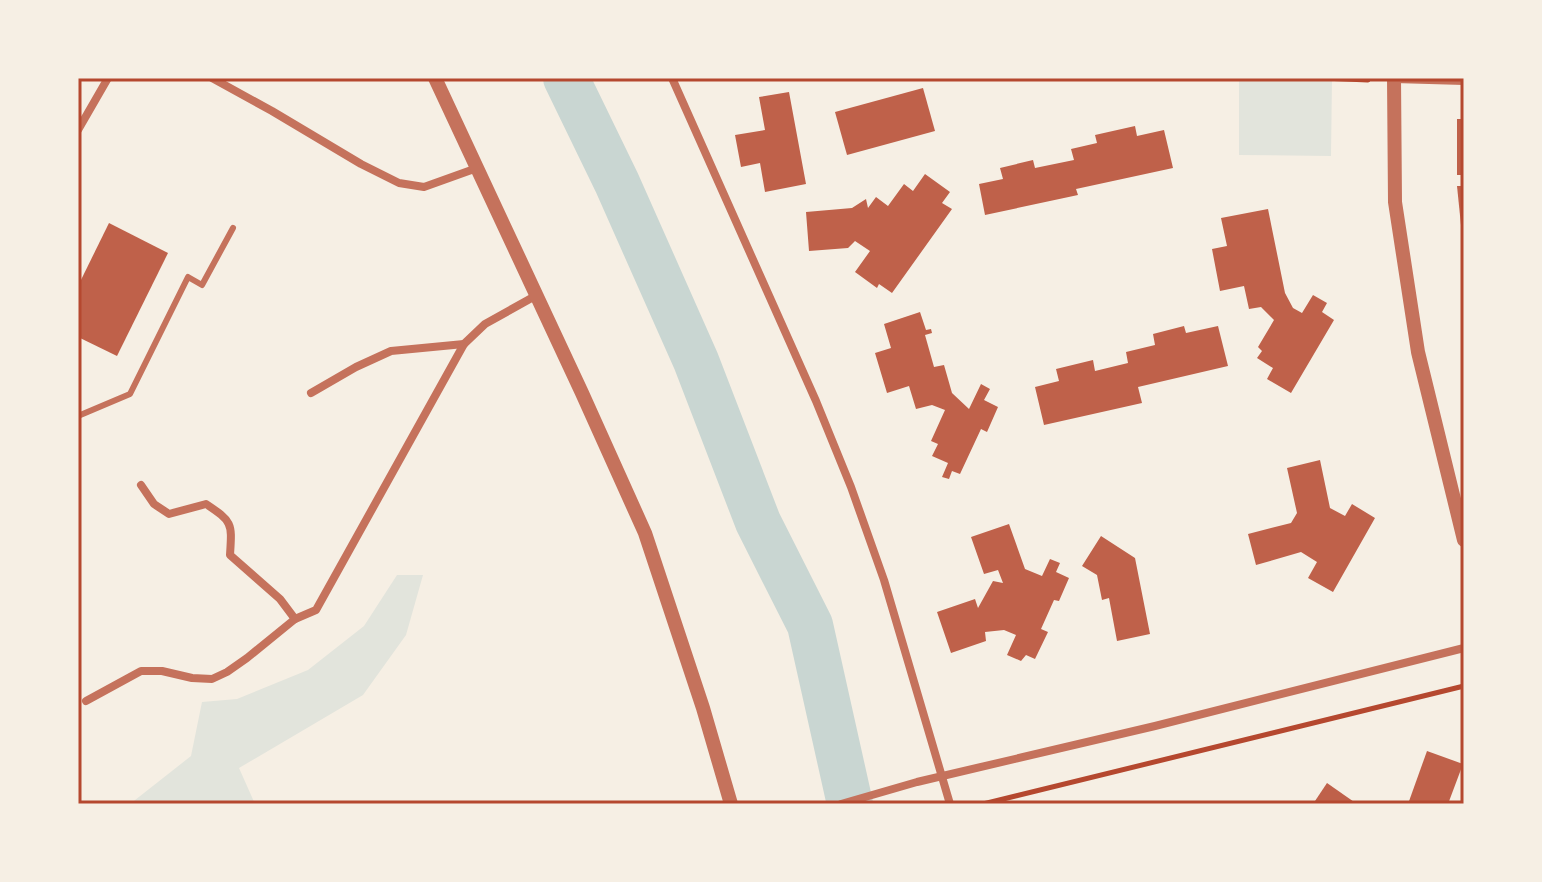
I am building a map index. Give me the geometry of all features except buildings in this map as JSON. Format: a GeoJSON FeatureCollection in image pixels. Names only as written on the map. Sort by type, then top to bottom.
{"type":"FeatureCollection","features":[{"type":"Feature","properties":{"kind":"street"},"geometry":{"type":"LineString","coordinates":[[78,130],[108,78]]}},
{"type":"Feature","properties":{"kind":"street"},"geometry":{"type":"LineString","coordinates":[[212,78],[399,183],[424,187],[477,168]]}},
{"type":"Feature","properties":{"kind":"street"},"geometry":{"type":"LineString","coordinates":[[435,78],[645,533],[731,804]]}},
{"type":"Feature","properties":{"kind":"street"},"geometry":{"type":"LineString","coordinates":[[672,78],[816,401],[851,487],[884,580],[950,804]]}},
{"type":"Feature","properties":{"kind":"street"},"geometry":{"type":"LineString","coordinates":[[1464,81],[1394,79],[1395,202],[1404,262],[1418,352],[1464,540]]}},
{"type":"Feature","properties":{"kind":"street"},"geometry":{"type":"LineString","coordinates":[[86,701],[141,671],[212,679],[247,658],[295,619],[316,610],[464,344],[485,324],[537,295]]}},
{"type":"Feature","properties":{"kind":"street"},"geometry":{"type":"LineString","coordinates":[[311,393],[391,351],[464,344]]}},
{"type":"Feature","properties":{"kind":"street"},"geometry":{"type":"LineString","coordinates":[[141,485],[154,504],[169,514],[206,504],[226,517],[231,529],[230,555],[280,599],[295,619]]}},
{"type":"Feature","properties":{"kind":"street"},"geometry":{"type":"LineString","coordinates":[[841,804],[917,782],[1464,648]]}},
{"type":"Feature","properties":{"kind":"lane"},"geometry":{"type":"LineString","coordinates":[[78,416],[130,394],[188,277],[202,285],[233,228]]}},
{"type":"Feature","properties":{"kind":"path"},"geometry":{"type":"LineString","coordinates":[[1323,78],[1368,80]]}},
{"type":"Feature","properties":{"kind":"path"},"geometry":{"type":"LineString","coordinates":[[983,804],[1464,686]]}},
{"type":"Feature","properties":{"kind":"shaded area"},"geometry":{"type":"Polygon","coordinates":[[[1239,78],[1332,78],[1331,156],[1239,155],[1239,78]]]}},
{"type":"Feature","properties":{"kind":"shaded area"},"geometry":{"type":"Polygon","coordinates":[[[397,575],[423,575],[406,635],[363,695],[239,768],[255,804],[130,804],[191,756],[202,702],[237,699],[308,670],[364,626],[397,575]]]}},
{"type":"Feature","properties":{"kind":"waterway"},"geometry":{"type":"LineString","coordinates":[[566,78],[617,183],[696,361],[758,522],[810,625],[850,804]]}}]}
